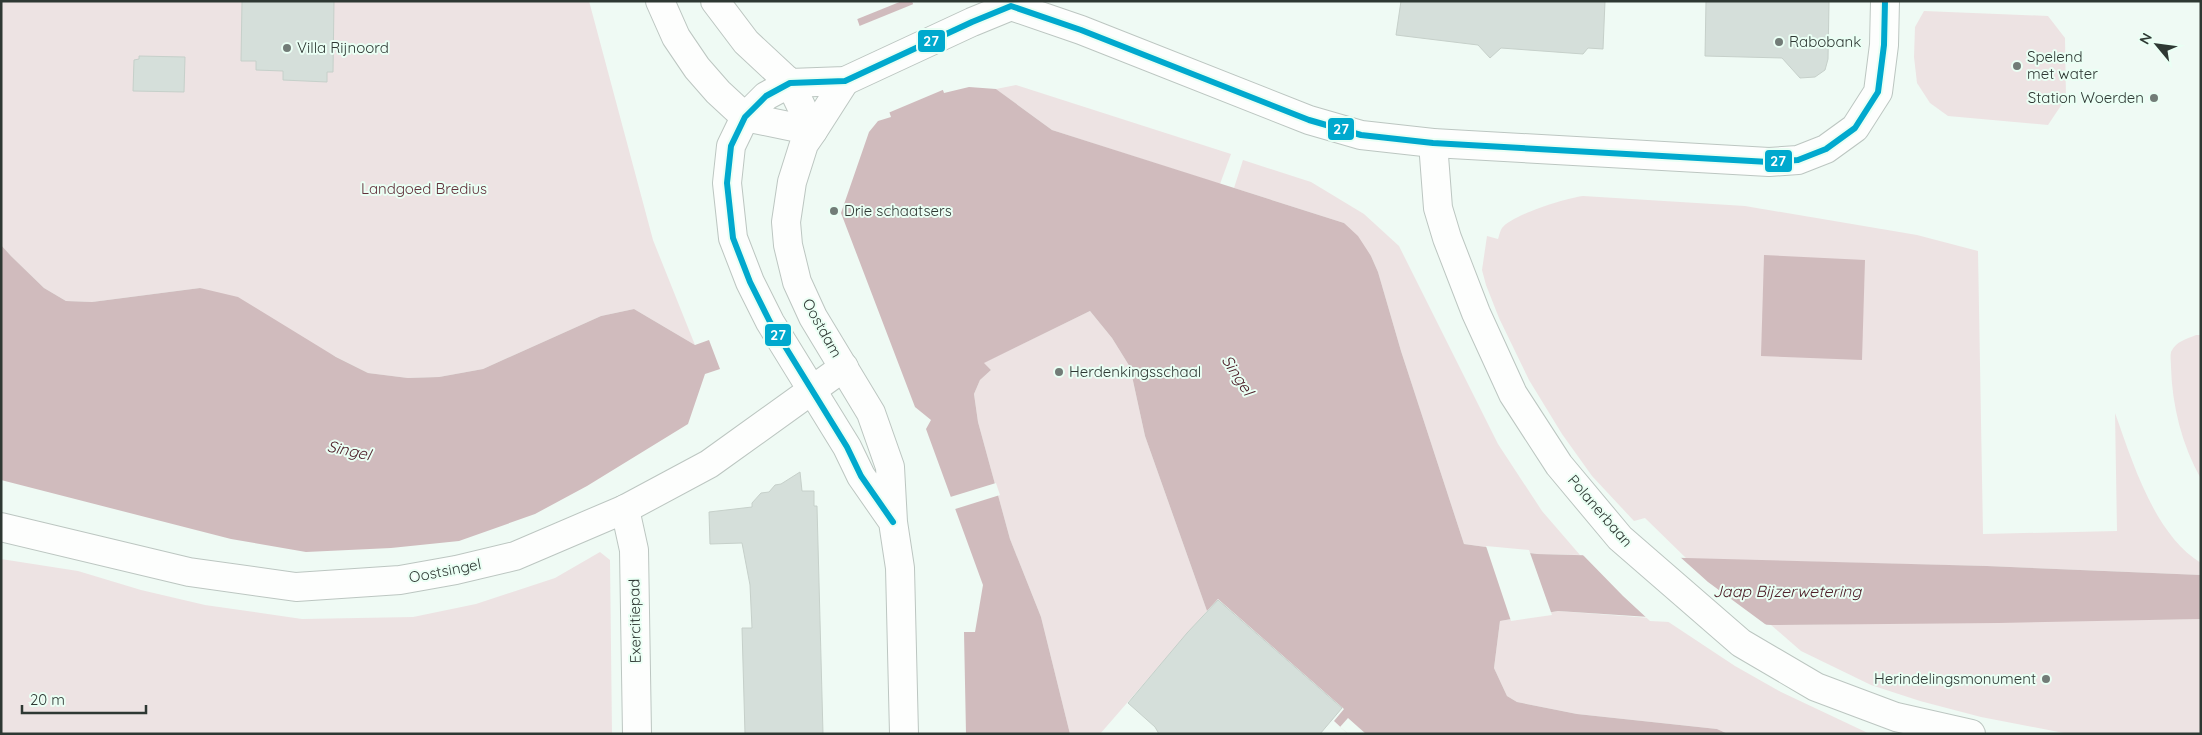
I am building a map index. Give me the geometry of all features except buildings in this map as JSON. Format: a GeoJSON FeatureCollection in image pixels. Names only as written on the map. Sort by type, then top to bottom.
{"type":"FeatureCollection","features":[{"type":"Feature","properties":{"kind":"main road"},"geometry":{"type":"LineString","coordinates":[[660,1],[676,37],[697,68],[718,92],[745,117],[813,131]]}},
{"type":"Feature","properties":{"kind":"main road"},"geometry":{"type":"LineString","coordinates":[[715,1],[746,42],[790,84],[813,131]]}},
{"type":"Feature","properties":{"kind":"main road"},"geometry":{"type":"LineString","coordinates":[[790,84],[845,81],[1012,4],[1309,120],[1361,135],[1433,143],[1769,162],[1798,160],[1826,149],[1855,128],[1878,92],[1884,45],[1885,1]]}},
{"type":"Feature","properties":{"kind":"main road","name":"Oostdam"},"geometry":{"type":"LineString","coordinates":[[845,81],[804,144],[792,182],[786,222],[788,245],[801,291],[813,317],[871,413],[890,467],[893,522],[900,568],[904,734]]}},
{"type":"Feature","properties":{"kind":"main road","name":"Oostdam"},"geometry":{"type":"LineString","coordinates":[[790,84],[766,96],[745,117],[731,146],[727,183],[733,238],[750,282],[770,322],[847,447],[861,476],[893,522]]}},
{"type":"Feature","properties":{"kind":"main road","name":"Polanerbaan"},"geometry":{"type":"LineString","coordinates":[[1433,143],[1438,208],[1447,238],[1476,313],[1513,394],[1559,465],[1620,538],[1741,643],[1816,687],[1896,717],[1971,734]]}},
{"type":"Feature","properties":{"kind":"main road","name":"Oostsingel"},"geometry":{"type":"LineString","coordinates":[[1,527],[189,572],[296,587],[400,580],[456,570],[515,556],[625,509],[709,464],[844,367]]}},
{"type":"Feature","properties":{"kind":"main road","name":"Exercitiepad"},"geometry":{"type":"LineString","coordinates":[[625,509],[634,550],[636,734]]}},
{"type":"Feature","properties":{"kind":"green space","name":"Landgoed Bredius"},"geometry":{"type":"Polygon","coordinates":[[[1,1],[589,1],[653,240],[695,345],[634,309],[601,316],[483,369],[439,377],[408,378],[368,373],[200,288],[92,302],[66,301],[44,288],[1,245],[1,1]]]}},
{"type":"Feature","properties":{"kind":"green space"},"geometry":{"type":"Polygon","coordinates":[[[1924,11],[2048,16],[2065,38],[2066,98],[2048,125],[1948,116],[1930,103],[1917,83],[1914,57],[1915,27],[1924,11]]]}},
{"type":"Feature","properties":{"kind":"green space"},"geometry":{"type":"Polygon","coordinates":[[[1016,85],[1231,154],[1220,184],[1052,130],[996,89],[1016,85]]]}},
{"type":"Feature","properties":{"kind":"green space"},"geometry":{"type":"Polygon","coordinates":[[[1243,160],[1311,182],[1364,214],[1399,246],[1498,444],[1542,511],[1580,555],[1537,554],[1464,544],[1401,351],[1378,272],[1371,256],[1344,223],[1234,188],[1243,160]]]}},
{"type":"Feature","properties":{"kind":"green space"},"geometry":{"type":"Polygon","coordinates":[[[1583,196],[1745,206],[1917,235],[1978,251],[1983,534],[2117,531],[2115,413],[2147,496],[2170,534],[2201,563],[2201,575],[1987,566],[1687,559],[1645,518],[1634,521],[1592,476],[1562,434],[1529,380],[1499,318],[1486,285],[1482,270],[1487,236],[1498,239],[1502,228],[1516,218],[1565,200],[1583,196]]]}},
{"type":"Feature","properties":{"kind":"green space"},"geometry":{"type":"Polygon","coordinates":[[[1090,311],[1112,338],[1130,367],[1145,436],[1207,611],[1100,734],[1070,734],[1041,617],[1010,539],[978,422],[974,394],[980,380],[991,370],[983,363],[1090,311]]]}},
{"type":"Feature","properties":{"kind":"green space"},"geometry":{"type":"Polygon","coordinates":[[[2196,335],[2201,335],[2201,479],[2188,453],[2179,425],[2173,396],[2171,359],[2171,352],[2176,345],[2196,335]]]}},
{"type":"Feature","properties":{"kind":"green space"},"geometry":{"type":"Polygon","coordinates":[[[600,552],[610,560],[612,734],[1,734],[1,559],[78,571],[141,590],[205,605],[302,619],[413,617],[476,604],[555,578],[600,552]]]}},
{"type":"Feature","properties":{"kind":"green space"},"geometry":{"type":"Polygon","coordinates":[[[1558,611],[1664,619],[1735,666],[1781,692],[1870,734],[1728,734],[1717,729],[1577,714],[1517,702],[1507,696],[1494,668],[1500,621],[1558,611]]]}},
{"type":"Feature","properties":{"kind":"green space"},"geometry":{"type":"Polygon","coordinates":[[[2201,619],[2201,734],[2069,734],[1981,717],[1920,701],[1871,685],[1801,651],[1771,625],[2201,619]]]}},
{"type":"Feature","properties":{"kind":"water"},"geometry":{"type":"Polygon","coordinates":[[[851,1],[912,1],[944,93],[969,87],[996,89],[1052,130],[1344,223],[1358,236],[1371,256],[1378,272],[1401,351],[1464,544],[1537,554],[1987,566],[2201,575],[2201,619],[1771,625],[1558,611],[1500,621],[1494,668],[1507,696],[1517,702],[1577,714],[1717,729],[1728,734],[1348,734],[1334,721],[1344,709],[1218,599],[1207,611],[1145,436],[1130,367],[1112,338],[1090,311],[984,363],[991,370],[980,380],[974,394],[978,422],[1010,539],[1041,617],[1070,734],[966,734],[964,632],[975,632],[983,585],[926,429],[931,420],[915,407],[841,213],[869,132],[878,121],[891,117],[851,1]]]}},
{"type":"Feature","properties":{"kind":"water","name":"Singel"},"geometry":{"type":"Polygon","coordinates":[[[1,245],[44,288],[66,301],[92,302],[200,288],[238,297],[336,357],[368,373],[408,378],[439,377],[483,369],[601,316],[634,309],[695,345],[709,340],[720,369],[705,374],[688,424],[587,486],[535,514],[459,541],[391,548],[306,552],[231,539],[1,480],[1,245]]]}},
{"type":"Feature","properties":{"kind":"water"},"geometry":{"type":"Polygon","coordinates":[[[1764,255],[1865,260],[1862,360],[1761,356],[1764,255]]]}},
{"type":"Feature","properties":{"kind":"pier"},"geometry":{"type":"Polygon","coordinates":[[[849,1],[902,1],[855,20],[849,1]]]}},
{"type":"Feature","properties":{"kind":"pier"},"geometry":{"type":"Polygon","coordinates":[[[916,3],[945,89],[888,113],[857,27],[916,3]]]}},
{"type":"Feature","properties":{"kind":"pier"},"geometry":{"type":"Polygon","coordinates":[[[996,483],[1000,495],[952,510],[947,498],[996,483]]]}},
{"type":"Feature","properties":{"kind":"pier"},"geometry":{"type":"Polygon","coordinates":[[[1486,546],[1529,550],[1552,615],[1511,621],[1486,546]]]}},
{"type":"Feature","properties":{"kind":"pier"},"geometry":{"type":"Polygon","coordinates":[[[1581,553],[1679,556],[1708,582],[1769,627],[1650,621],[1581,553]]]}},
{"type":"Feature","properties":{"kind":"pier"},"geometry":{"type":"Polygon","coordinates":[[[1348,718],[1366,734],[1348,734],[1340,727],[1348,718]]]}},
{"type":"Feature","properties":{"kind":"transit line","name":"27"},"geometry":{"type":"LineString","coordinates":[[893,522],[861,476],[847,447],[770,322],[750,282],[733,238],[727,183],[731,146],[745,117],[766,96],[790,83],[845,81],[1011,6],[1081,30],[1309,120],[1361,135],[1433,143],[1769,162],[1798,160],[1826,149],[1855,128],[1878,92],[1884,45],[1885,1]]}},
{"type":"Feature","properties":{"kind":"place","name":"Rabobank"},"geometry":{"type":"Point","coordinates":[1779,42]}},
{"type":"Feature","properties":{"kind":"place","name":"Villa Rijnoord"},"geometry":{"type":"Point","coordinates":[287,48]}},
{"type":"Feature","properties":{"kind":"place","name":"Spelend met water"},"geometry":{"type":"Point","coordinates":[2017,66]}},
{"type":"Feature","properties":{"kind":"place","name":"Station Woerden"},"geometry":{"type":"Point","coordinates":[2154,98]}},
{"type":"Feature","properties":{"kind":"place","name":"Drie schaatsers"},"geometry":{"type":"Point","coordinates":[834,211]}},
{"type":"Feature","properties":{"kind":"place","name":"Herdenkingsschaal"},"geometry":{"type":"Point","coordinates":[1059,372]}},
{"type":"Feature","properties":{"kind":"place","name":"Herindelingsmonument"},"geometry":{"type":"Point","coordinates":[2046,679]}},
{"type":"Feature","properties":{"kind":"water label","name":"Jaap Bijzerwetering"},"geometry":{"type":"Point","coordinates":[1787,591]}}]}
